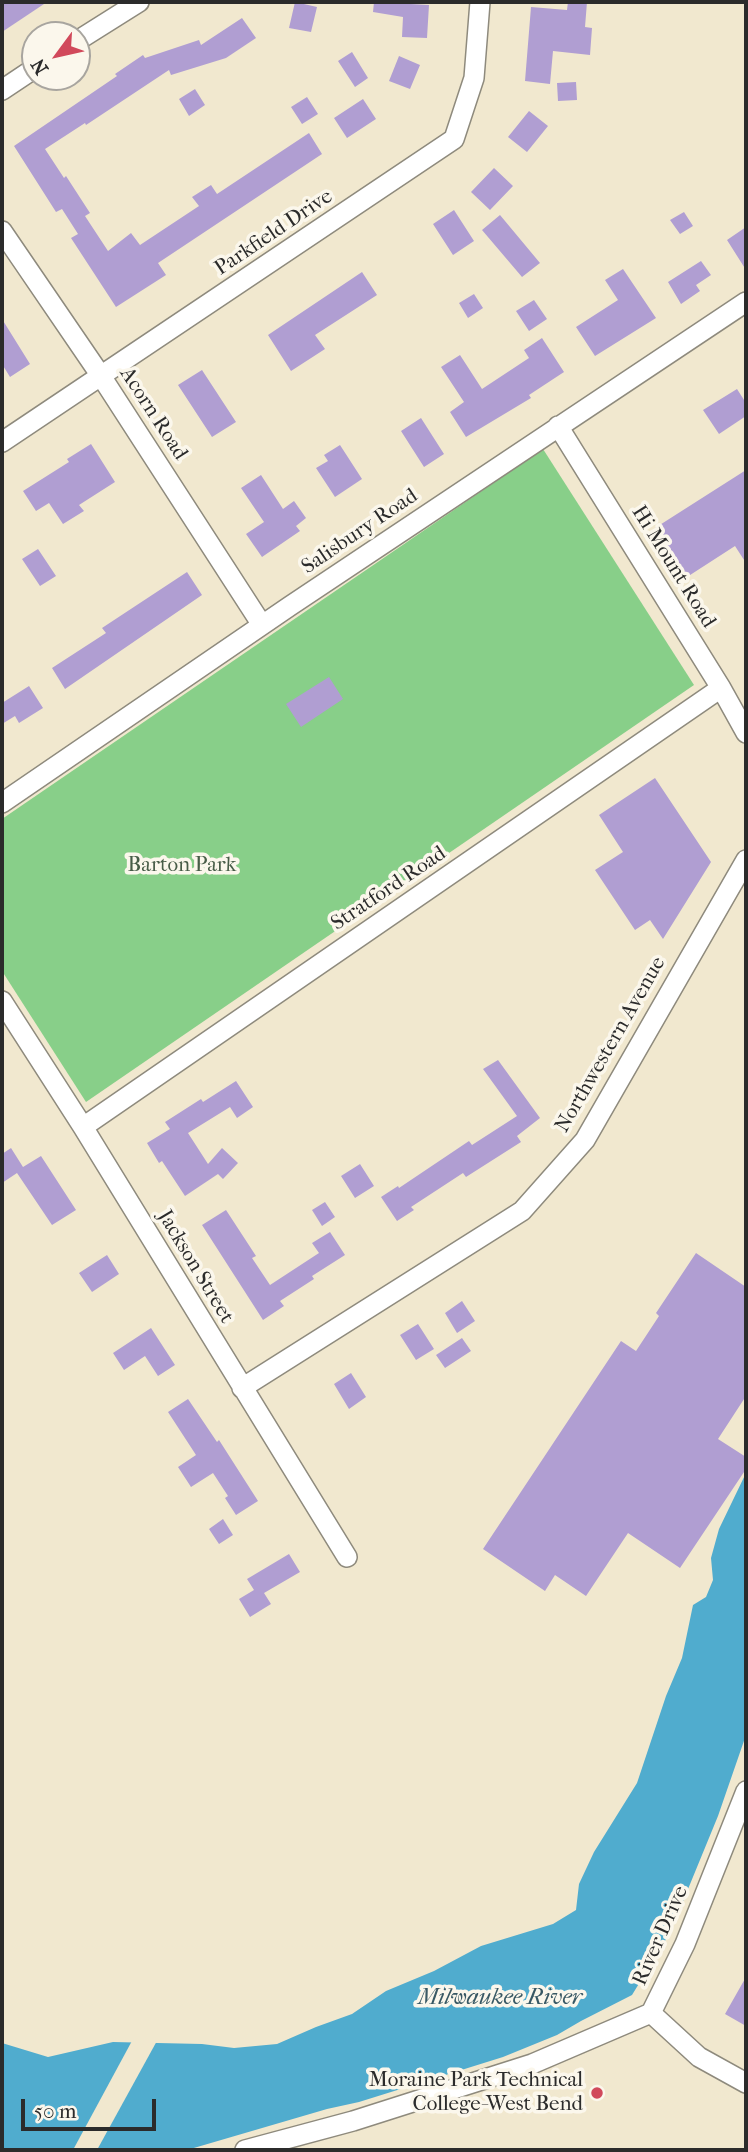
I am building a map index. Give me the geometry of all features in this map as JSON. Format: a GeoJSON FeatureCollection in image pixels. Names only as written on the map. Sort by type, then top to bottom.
{"type":"FeatureCollection","features":[{"type":"Feature","properties":{"kind":"street"},"geometry":{"type":"LineString","coordinates":[[91,32],[139,2]]}},
{"type":"Feature","properties":{"kind":"street","name":"Parkfield Drive"},"geometry":{"type":"LineString","coordinates":[[2,442],[454,139],[474,78],[480,2]]}},
{"type":"Feature","properties":{"kind":"street"},"geometry":{"type":"LineString","coordinates":[[2,90],[21,77]]}},
{"type":"Feature","properties":{"kind":"street","name":"Acorn Road"},"geometry":{"type":"LineString","coordinates":[[2,231],[101,376],[262,625]]}},
{"type":"Feature","properties":{"kind":"street","name":"Salisbury Road"},"geometry":{"type":"LineString","coordinates":[[2,803],[262,625],[746,302]]}},
{"type":"Feature","properties":{"kind":"street","name":"Hi Mount Road"},"geometry":{"type":"LineString","coordinates":[[558,426],[721,688],[746,733]]}},
{"type":"Feature","properties":{"kind":"street","name":"Stratford Road"},"geometry":{"type":"LineString","coordinates":[[83,1127],[721,688]]}},
{"type":"Feature","properties":{"kind":"street","name":"Northwestern Avenue"},"geometry":{"type":"LineString","coordinates":[[242,1388],[522,1211],[585,1140],[746,860]]}},
{"type":"Feature","properties":{"kind":"street","name":"Jackson Street"},"geometry":{"type":"LineString","coordinates":[[2,1001],[83,1127],[347,1558]]}},
{"type":"Feature","properties":{"kind":"street","name":"River Drive"},"geometry":{"type":"LineString","coordinates":[[245,2150],[353,2121],[532,2064],[651,2013],[685,1944],[746,1791]]}},
{"type":"Feature","properties":{"kind":"street"},"geometry":{"type":"LineString","coordinates":[[651,2013],[699,2057],[746,2083]]}},
{"type":"Feature","properties":{"kind":"green space","name":"Barton Park"},"geometry":{"type":"Polygon","coordinates":[[[543,449],[694,685],[86,1102],[2,971],[2,819],[543,449]]]}},
{"type":"Feature","properties":{"kind":"water","name":"Milwaukee River"},"geometry":{"type":"Polygon","coordinates":[[[746,1473],[746,1735],[718,1816],[679,1911],[665,1941],[632,1995],[557,2035],[503,2057],[359,2102],[187,2150],[2,2150],[2,2043],[48,2057],[113,2042],[202,2044],[234,2048],[277,2044],[352,2014],[386,1991],[434,1971],[481,1946],[553,1924],[576,1910],[579,1884],[594,1852],[637,1783],[666,1696],[682,1658],[693,1605],[706,1597],[713,1580],[711,1558],[719,1529],[746,1473]]]}},
{"type":"Feature","properties":{"kind":"pier"},"geometry":{"type":"Polygon","coordinates":[[[133,2039],[158,2039],[97,2150],[73,2150],[133,2039]]]}},
{"type":"Feature","properties":{"kind":"building"},"geometry":{"type":"Polygon","coordinates":[[[2,2],[47,2],[2,32],[2,2]]]}},
{"type":"Feature","properties":{"kind":"building"},"geometry":{"type":"Polygon","coordinates":[[[295,2],[317,7],[311,32],[289,28],[295,2]]]}},
{"type":"Feature","properties":{"kind":"building"},"geometry":{"type":"Polygon","coordinates":[[[374,2],[429,5],[427,38],[402,37],[403,17],[373,12],[374,2]]]}},
{"type":"Feature","properties":{"kind":"building"},"geometry":{"type":"Polygon","coordinates":[[[568,2],[587,2],[585,27],[592,28],[590,55],[553,51],[550,84],[525,81],[531,7],[567,10],[568,2]]]}},
{"type":"Feature","properties":{"kind":"building"},"geometry":{"type":"Polygon","coordinates":[[[242,18],[256,38],[226,58],[171,75],[169,70],[45,149],[90,213],[85,216],[108,251],[131,233],[140,245],[199,206],[192,197],[211,185],[217,194],[309,133],[322,154],[158,263],[166,275],[116,307],[71,238],[78,234],[62,209],[56,212],[14,146],[117,76],[115,74],[143,55],[145,58],[199,40],[201,45],[242,18]]]}},
{"type":"Feature","properties":{"kind":"building"},"geometry":{"type":"Polygon","coordinates":[[[352,52],[368,78],[355,87],[338,61],[352,52]]]}},
{"type":"Feature","properties":{"kind":"building"},"geometry":{"type":"Polygon","coordinates":[[[399,56],[420,65],[410,89],[389,81],[399,56]]]}},
{"type":"Feature","properties":{"kind":"building"},"geometry":{"type":"Polygon","coordinates":[[[576,82],[577,100],[558,101],[557,83],[576,82]]]}},
{"type":"Feature","properties":{"kind":"building"},"geometry":{"type":"Polygon","coordinates":[[[195,89],[205,105],[189,116],[179,99],[195,89]]]}},
{"type":"Feature","properties":{"kind":"building"},"geometry":{"type":"Polygon","coordinates":[[[307,97],[318,114],[302,124],[291,107],[307,97]]]}},
{"type":"Feature","properties":{"kind":"building"},"geometry":{"type":"Polygon","coordinates":[[[363,99],[376,119],[347,138],[334,118],[363,99]]]}},
{"type":"Feature","properties":{"kind":"building"},"geometry":{"type":"Polygon","coordinates":[[[529,111],[548,126],[527,152],[508,137],[529,111]]]}},
{"type":"Feature","properties":{"kind":"building"},"geometry":{"type":"Polygon","coordinates":[[[494,168],[513,186],[490,210],[471,192],[494,168]]]}},
{"type":"Feature","properties":{"kind":"building"},"geometry":{"type":"Polygon","coordinates":[[[454,210],[474,241],[453,255],[433,224],[454,210]]]}},
{"type":"Feature","properties":{"kind":"building"},"geometry":{"type":"Polygon","coordinates":[[[684,212],[693,226],[680,234],[670,220],[684,212]]]}},
{"type":"Feature","properties":{"kind":"building"},"geometry":{"type":"Polygon","coordinates":[[[500,215],[540,263],[522,277],[482,230],[500,215]]]}},
{"type":"Feature","properties":{"kind":"building"},"geometry":{"type":"Polygon","coordinates":[[[746,227],[746,270],[727,240],[746,227]]]}},
{"type":"Feature","properties":{"kind":"building"},"geometry":{"type":"Polygon","coordinates":[[[701,261],[711,275],[696,285],[700,291],[681,304],[668,282],[701,261]]]}},
{"type":"Feature","properties":{"kind":"building"},"geometry":{"type":"Polygon","coordinates":[[[623,269],[656,318],[595,356],[576,327],[618,300],[605,280],[623,269]]]}},
{"type":"Feature","properties":{"kind":"building"},"geometry":{"type":"Polygon","coordinates":[[[362,272],[377,295],[315,335],[325,349],[291,371],[268,335],[362,272]]]}},
{"type":"Feature","properties":{"kind":"building"},"geometry":{"type":"Polygon","coordinates":[[[474,294],[483,308],[468,318],[459,303],[474,294]]]}},
{"type":"Feature","properties":{"kind":"building"},"geometry":{"type":"Polygon","coordinates":[[[534,300],[547,319],[529,331],[516,311],[534,300]]]}},
{"type":"Feature","properties":{"kind":"building"},"geometry":{"type":"Polygon","coordinates":[[[2,319],[30,364],[10,377],[2,364],[2,319]]]}},
{"type":"Feature","properties":{"kind":"building"},"geometry":{"type":"Polygon","coordinates":[[[542,338],[564,372],[529,395],[531,398],[466,437],[450,412],[464,402],[441,367],[460,355],[482,389],[529,358],[524,350],[542,338]]]}},
{"type":"Feature","properties":{"kind":"building"},"geometry":{"type":"Polygon","coordinates":[[[202,370],[236,422],[212,437],[178,385],[202,370]]]}},
{"type":"Feature","properties":{"kind":"building"},"geometry":{"type":"Polygon","coordinates":[[[737,389],[746,403],[746,416],[719,434],[703,410],[737,389]]]}},
{"type":"Feature","properties":{"kind":"building"},"geometry":{"type":"Polygon","coordinates":[[[421,418],[444,454],[424,467],[401,431],[421,418]]]}},
{"type":"Feature","properties":{"kind":"building"},"geometry":{"type":"Polygon","coordinates":[[[91,444],[115,482],[79,505],[84,511],[63,524],[49,503],[36,511],[23,491],[69,462],[67,459],[91,444]]]}},
{"type":"Feature","properties":{"kind":"building"},"geometry":{"type":"Polygon","coordinates":[[[340,445],[362,479],[335,497],[316,468],[328,461],[324,455],[340,445]]]}},
{"type":"Feature","properties":{"kind":"building"},"geometry":{"type":"Polygon","coordinates":[[[746,470],[746,563],[735,546],[687,577],[655,528],[746,470]]]}},
{"type":"Feature","properties":{"kind":"building"},"geometry":{"type":"Polygon","coordinates":[[[261,475],[283,509],[294,501],[306,518],[296,526],[300,531],[262,557],[246,534],[264,522],[241,488],[261,475]]]}},
{"type":"Feature","properties":{"kind":"building"},"geometry":{"type":"Polygon","coordinates":[[[38,549],[56,576],[40,586],[22,559],[38,549]]]}},
{"type":"Feature","properties":{"kind":"building"},"geometry":{"type":"Polygon","coordinates":[[[187,572],[202,595],[65,689],[52,668],[106,633],[102,628],[187,572]]]}},
{"type":"Feature","properties":{"kind":"building"},"geometry":{"type":"Polygon","coordinates":[[[329,677],[343,699],[301,727],[286,704],[329,677]]]}},
{"type":"Feature","properties":{"kind":"building"},"geometry":{"type":"Polygon","coordinates":[[[29,686],[43,708],[19,723],[15,716],[2,724],[2,703],[29,686]]]}},
{"type":"Feature","properties":{"kind":"building"},"geometry":{"type":"Polygon","coordinates":[[[655,778],[711,862],[663,939],[650,920],[635,930],[595,870],[623,852],[599,815],[655,778]]]}},
{"type":"Feature","properties":{"kind":"building"},"geometry":{"type":"Polygon","coordinates":[[[498,1060],[540,1118],[517,1136],[521,1142],[466,1177],[463,1173],[411,1207],[414,1210],[397,1221],[381,1197],[469,1141],[472,1145],[517,1116],[483,1069],[498,1060]]]}},
{"type":"Feature","properties":{"kind":"building"},"geometry":{"type":"Polygon","coordinates":[[[236,1081],[253,1107],[237,1118],[230,1107],[188,1133],[208,1164],[222,1148],[238,1163],[223,1179],[218,1174],[185,1196],[147,1143],[170,1129],[165,1122],[236,1081]]]}},
{"type":"Feature","properties":{"kind":"building"},"geometry":{"type":"Polygon","coordinates":[[[11,1148],[23,1167],[41,1156],[76,1210],[52,1225],[17,1173],[2,1183],[2,1154],[11,1148]]]}},
{"type":"Feature","properties":{"kind":"building"},"geometry":{"type":"Polygon","coordinates":[[[360,1164],[374,1186],[355,1198],[341,1176],[360,1164]]]}},
{"type":"Feature","properties":{"kind":"building"},"geometry":{"type":"Polygon","coordinates":[[[325,1202],[335,1217],[322,1226],[312,1210],[325,1202]]]}},
{"type":"Feature","properties":{"kind":"building"},"geometry":{"type":"Polygon","coordinates":[[[226,1210],[256,1256],[252,1258],[270,1285],[319,1253],[312,1243],[330,1232],[345,1255],[280,1301],[284,1306],[263,1320],[202,1225],[226,1210]]]}},
{"type":"Feature","properties":{"kind":"building"},"geometry":{"type":"Polygon","coordinates":[[[696,1253],[746,1287],[746,1396],[718,1439],[746,1457],[746,1469],[680,1568],[628,1533],[586,1596],[555,1575],[545,1591],[483,1549],[621,1341],[636,1351],[659,1316],[656,1313],[696,1253]]]}},
{"type":"Feature","properties":{"kind":"building"},"geometry":{"type":"Polygon","coordinates":[[[107,1255],[119,1274],[92,1292],[79,1273],[107,1255]]]}},
{"type":"Feature","properties":{"kind":"building"},"geometry":{"type":"Polygon","coordinates":[[[462,1301],[475,1321],[457,1333],[445,1313],[462,1301]]]}},
{"type":"Feature","properties":{"kind":"building"},"geometry":{"type":"Polygon","coordinates":[[[418,1324],[434,1349],[416,1360],[400,1335],[418,1324]]]}},
{"type":"Feature","properties":{"kind":"building"},"geometry":{"type":"Polygon","coordinates":[[[151,1328],[175,1365],[158,1376],[145,1356],[124,1370],[113,1353],[151,1328]]]}},
{"type":"Feature","properties":{"kind":"building"},"geometry":{"type":"Polygon","coordinates":[[[462,1338],[471,1351],[445,1368],[436,1355],[462,1338]]]}},
{"type":"Feature","properties":{"kind":"building"},"geometry":{"type":"Polygon","coordinates":[[[351,1373],[366,1397],[349,1409],[334,1384],[351,1373]]]}},
{"type":"Feature","properties":{"kind":"building"},"geometry":{"type":"Polygon","coordinates":[[[188,1399],[217,1442],[219,1440],[258,1501],[236,1515],[225,1498],[228,1496],[213,1473],[191,1487],[178,1467],[196,1455],[168,1412],[188,1399]]]}},
{"type":"Feature","properties":{"kind":"building"},"geometry":{"type":"Polygon","coordinates":[[[223,1519],[233,1535],[219,1544],[209,1529],[223,1519]]]}},
{"type":"Feature","properties":{"kind":"building"},"geometry":{"type":"Polygon","coordinates":[[[289,1554],[300,1572],[264,1593],[271,1604],[250,1617],[239,1599],[254,1590],[247,1579],[289,1554]]]}},
{"type":"Feature","properties":{"kind":"building"},"geometry":{"type":"Polygon","coordinates":[[[746,1977],[746,2026],[725,2014],[746,1977]]]}},
{"type":"Feature","properties":{"kind":"place","name":"Moraine Park Technical College-West Bend"},"geometry":{"type":"Point","coordinates":[597,2093]}}]}
